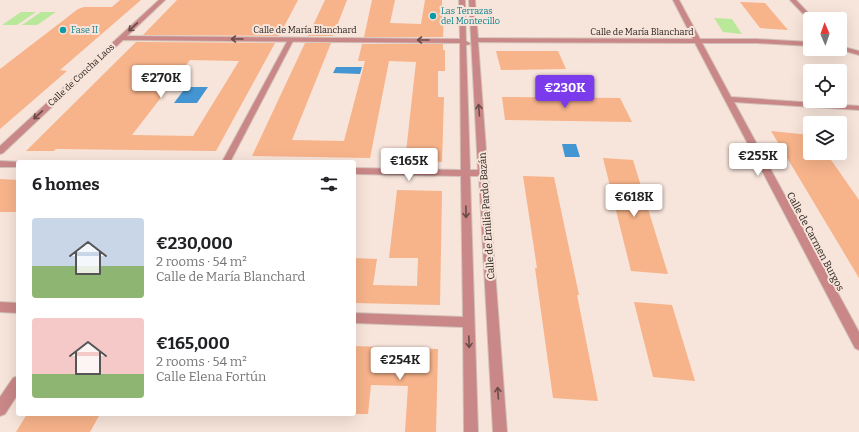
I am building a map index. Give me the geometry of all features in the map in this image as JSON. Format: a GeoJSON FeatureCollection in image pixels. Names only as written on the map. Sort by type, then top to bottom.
{"type":"FeatureCollection","features":[{"type":"Feature","properties":{"kind":"street","name":"Calle de Concha Laos"},"geometry":{"type":"LineString","coordinates":[[0,151],[162,0]]}},
{"type":"Feature","properties":{"kind":"street","name":"Calle de Emilia Pardo Bazán"},"geometry":{"type":"LineString","coordinates":[[462,0],[471,432]]}},
{"type":"Feature","properties":{"kind":"street","name":"Calle de Emilia Pardo Bazán"},"geometry":{"type":"LineString","coordinates":[[472,0],[500,432]]}},
{"type":"Feature","properties":{"kind":"street","name":"Calle de Carmen Burgos"},"geometry":{"type":"LineString","coordinates":[[676,0],[859,344]]}},
{"type":"Feature","properties":{"kind":"street"},"geometry":{"type":"LineString","coordinates":[[793,0],[804,12]]}},
{"type":"Feature","properties":{"kind":"street","name":"Calle de María Blanchard"},"geometry":{"type":"LineString","coordinates":[[121,38],[462,41]]}},
{"type":"Feature","properties":{"kind":"street"},"geometry":{"type":"LineString","coordinates":[[227,160],[291,39]]}},
{"type":"Feature","properties":{"kind":"street","name":"Calle de María Blanchard"},"geometry":{"type":"LineString","coordinates":[[475,40],[757,41],[803,44]]}},
{"type":"Feature","properties":{"kind":"street"},"geometry":{"type":"LineString","coordinates":[[462,41],[468,46],[469,52],[476,62]]}},
{"type":"Feature","properties":{"kind":"street"},"geometry":{"type":"LineString","coordinates":[[847,50],[859,53]]}},
{"type":"Feature","properties":{"kind":"street"},"geometry":{"type":"LineString","coordinates":[[728,99],[859,108]]}},
{"type":"Feature","properties":{"kind":"street"},"geometry":{"type":"LineString","coordinates":[[0,164],[16,164]]}},
{"type":"Feature","properties":{"kind":"street"},"geometry":{"type":"LineString","coordinates":[[356,171],[484,173]]}},
{"type":"Feature","properties":{"kind":"street"},"geometry":{"type":"LineString","coordinates":[[0,307],[16,308]]}},
{"type":"Feature","properties":{"kind":"street"},"geometry":{"type":"LineString","coordinates":[[356,318],[468,322]]}},
{"type":"Feature","properties":{"kind":"street"},"geometry":{"type":"LineString","coordinates":[[0,409],[16,385]]}},
{"type":"Feature","properties":{"kind":"green space"},"geometry":{"type":"Polygon","coordinates":[[[21,12],[36,12],[17,25],[2,25],[21,12]]]}},
{"type":"Feature","properties":{"kind":"green space"},"geometry":{"type":"Polygon","coordinates":[[[41,12],[56,12],[37,25],[22,25],[41,12]]]}},
{"type":"Feature","properties":{"kind":"green space"},"geometry":{"type":"Polygon","coordinates":[[[714,18],[732,19],[742,34],[723,32],[714,18]]]}},
{"type":"Feature","properties":{"kind":"water"},"geometry":{"type":"Polygon","coordinates":[[[336,67],[362,67],[360,74],[333,73],[336,67]]]}},
{"type":"Feature","properties":{"kind":"water"},"geometry":{"type":"Polygon","coordinates":[[[186,87],[208,87],[197,103],[174,103],[186,87]]]}},
{"type":"Feature","properties":{"kind":"water"},"geometry":{"type":"Polygon","coordinates":[[[562,144],[576,144],[580,157],[565,157],[562,144]]]}},
{"type":"Feature","properties":{"kind":"building"},"geometry":{"type":"Polygon","coordinates":[[[120,0],[141,0],[60,70],[67,71],[0,129],[0,69],[78,9],[84,7],[112,7],[120,0]]]}},
{"type":"Feature","properties":{"kind":"building"},"geometry":{"type":"Polygon","coordinates":[[[177,0],[298,0],[279,36],[143,35],[177,0]]]}},
{"type":"Feature","properties":{"kind":"building"},"geometry":{"type":"Polygon","coordinates":[[[325,0],[347,0],[333,36],[308,36],[325,0]]]}},
{"type":"Feature","properties":{"kind":"building"},"geometry":{"type":"Polygon","coordinates":[[[372,0],[395,0],[390,23],[421,24],[425,0],[442,0],[442,9],[444,9],[443,37],[364,37],[372,0]]]}},
{"type":"Feature","properties":{"kind":"building"},"geometry":{"type":"Polygon","coordinates":[[[740,2],[765,3],[788,30],[760,28],[740,2]]]}},
{"type":"Feature","properties":{"kind":"building"},"geometry":{"type":"Polygon","coordinates":[[[136,42],[275,43],[216,151],[56,149],[54,151],[26,151],[136,42]],[[190,60],[132,135],[193,136],[239,61],[190,60]]]}},
{"type":"Feature","properties":{"kind":"building"},"geometry":{"type":"Polygon","coordinates":[[[305,43],[331,43],[292,140],[344,141],[365,61],[358,61],[362,44],[443,44],[443,50],[445,50],[445,71],[438,71],[438,97],[444,97],[442,162],[405,161],[416,62],[389,61],[370,158],[252,156],[305,43]]]}},
{"type":"Feature","properties":{"kind":"building"},"geometry":{"type":"Polygon","coordinates":[[[496,51],[558,51],[566,69],[501,70],[496,51]]]}},
{"type":"Feature","properties":{"kind":"building"},"geometry":{"type":"Polygon","coordinates":[[[502,97],[620,98],[632,122],[505,120],[502,97]]]}},
{"type":"Feature","properties":{"kind":"building"},"geometry":{"type":"Polygon","coordinates":[[[771,131],[803,134],[803,160],[831,160],[859,200],[859,278],[771,131]]]}},
{"type":"Feature","properties":{"kind":"building"},"geometry":{"type":"Polygon","coordinates":[[[603,158],[633,160],[668,274],[631,271],[603,158]]]}},
{"type":"Feature","properties":{"kind":"building"},"geometry":{"type":"Polygon","coordinates":[[[523,176],[554,177],[579,295],[577,295],[598,401],[553,398],[535,268],[537,268],[523,176]]]}},
{"type":"Feature","properties":{"kind":"building"},"geometry":{"type":"Polygon","coordinates":[[[0,179],[16,180],[16,212],[0,212],[0,179]]]}},
{"type":"Feature","properties":{"kind":"building"},"geometry":{"type":"Polygon","coordinates":[[[397,190],[442,191],[440,305],[356,303],[356,258],[377,259],[373,285],[417,286],[418,258],[389,258],[397,190]]]}},
{"type":"Feature","properties":{"kind":"building"},"geometry":{"type":"Polygon","coordinates":[[[634,302],[672,305],[695,381],[653,377],[634,302]]]}},
{"type":"Feature","properties":{"kind":"building"},"geometry":{"type":"Polygon","coordinates":[[[356,346],[438,349],[436,432],[405,432],[408,386],[371,385],[368,414],[356,414],[356,346]]]}},
{"type":"Feature","properties":{"kind":"building"},"geometry":{"type":"Polygon","coordinates":[[[26,416],[99,416],[90,432],[16,432],[26,416]]]}},
{"type":"Feature","properties":{"kind":"place","name":"Las Terrazas del Montecillo"},"geometry":{"type":"Point","coordinates":[433,16]}},
{"type":"Feature","properties":{"kind":"place","name":"Fase II"},"geometry":{"type":"Point","coordinates":[63,30]}}]}
